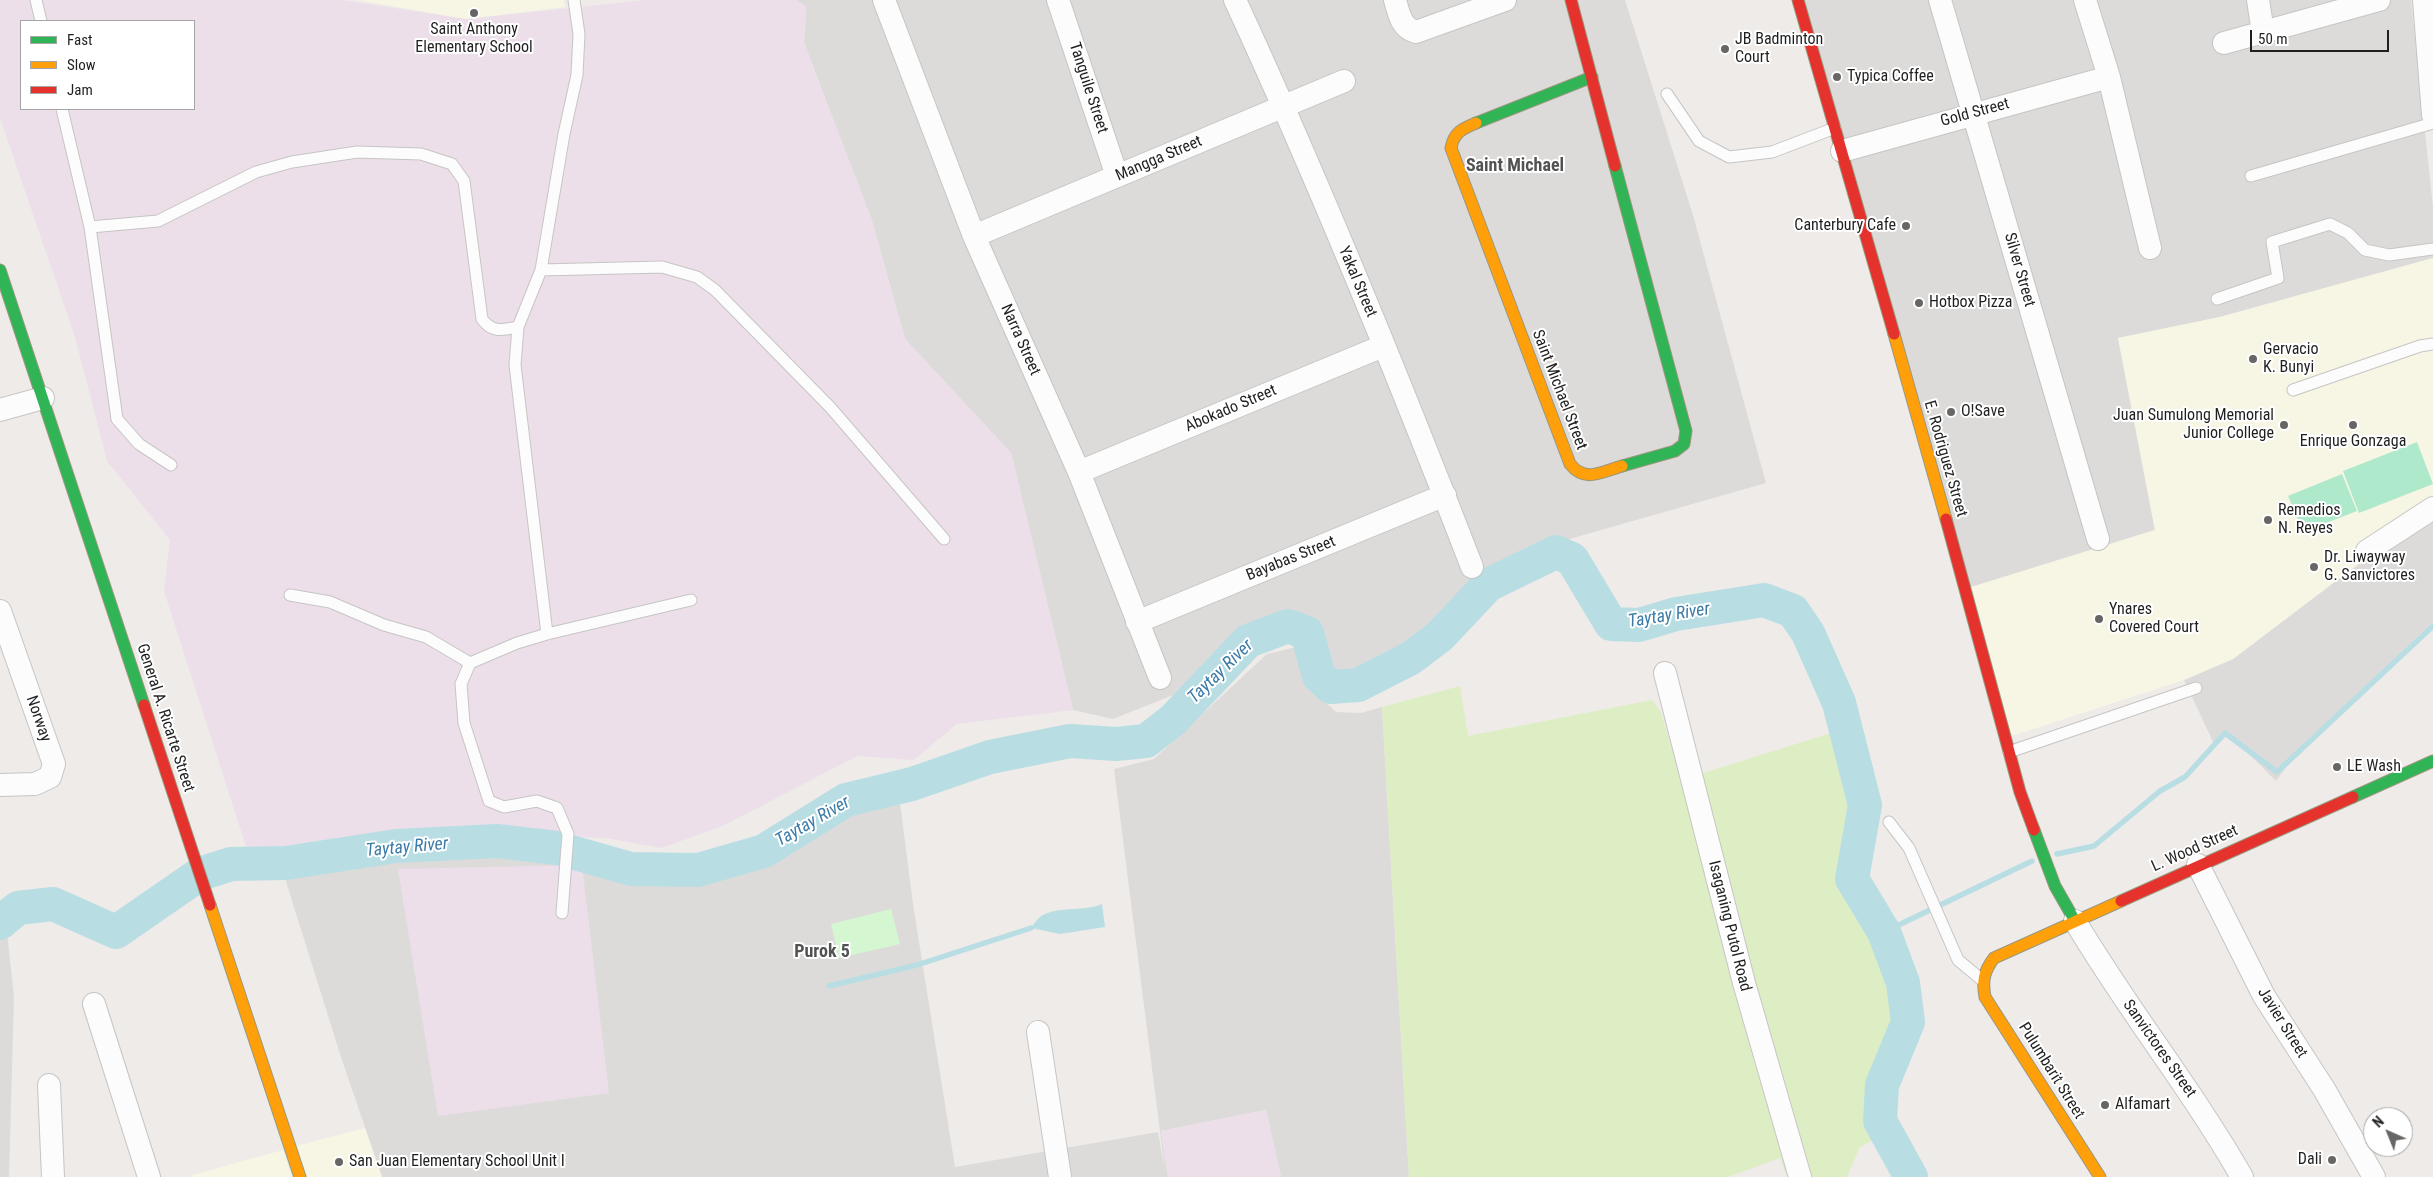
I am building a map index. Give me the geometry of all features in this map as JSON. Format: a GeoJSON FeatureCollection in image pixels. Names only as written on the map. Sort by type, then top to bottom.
{"type":"FeatureCollection","features":[{"type":"Feature","properties":{"kind":"street","name":"Narra Street"},"geometry":{"type":"LineString","coordinates":[[884,0],[974,236],[1079,472],[1160,678]]}},
{"type":"Feature","properties":{"kind":"street","name":"Yakal Street"},"geometry":{"type":"LineString","coordinates":[[1235,0],[1284,106],[1445,495],[1472,567]]}},
{"type":"Feature","properties":{"kind":"street"},"geometry":{"type":"LineString","coordinates":[[1395,0],[1402,24],[1408,30],[1416,32],[1505,0]]}},
{"type":"Feature","properties":{"kind":"street","name":"Saint Michael Street"},"geometry":{"type":"LineString","coordinates":[[1570,0],[1592,77],[1639,262],[1686,431],[1684,444],[1675,451],[1587,476],[1578,473],[1570,464],[1451,148],[1453,138],[1460,130],[1592,77]]}},
{"type":"Feature","properties":{"kind":"street","name":"E. Rodriguez Street"},"geometry":{"type":"LineString","coordinates":[[1798,0],[1842,151],[2020,792],[2055,886],[2075,922]]}},
{"type":"Feature","properties":{"kind":"street","name":"Silver Street"},"geometry":{"type":"LineString","coordinates":[[1940,0],[2098,540]]}},
{"type":"Feature","properties":{"kind":"street"},"geometry":{"type":"LineString","coordinates":[[2085,0],[2109,77],[2150,248]]}},
{"type":"Feature","properties":{"kind":"street"},"geometry":{"type":"LineString","coordinates":[[2258,0],[2263,32]]}},
{"type":"Feature","properties":{"kind":"street"},"geometry":{"type":"LineString","coordinates":[[2224,44],[2379,0]]}},
{"type":"Feature","properties":{"kind":"street"},"geometry":{"type":"LineString","coordinates":[[2424,0],[2433,115]]}},
{"type":"Feature","properties":{"kind":"street","name":"Tanguile Street"},"geometry":{"type":"LineString","coordinates":[[1063,2],[1117,176]]}},
{"type":"Feature","properties":{"kind":"street","name":"Gold Street"},"geometry":{"type":"LineString","coordinates":[[1842,151],[2109,77]]}},
{"type":"Feature","properties":{"kind":"street","name":"Mangga Street"},"geometry":{"type":"LineString","coordinates":[[974,236],[1344,81]]}},
{"type":"Feature","properties":{"kind":"street","name":"General A. Ricarte Street"},"geometry":{"type":"LineString","coordinates":[[0,270],[8,321],[44,398],[300,1177]]}},
{"type":"Feature","properties":{"kind":"street","name":"Abokado Street"},"geometry":{"type":"LineString","coordinates":[[1079,472],[1384,346]]}},
{"type":"Feature","properties":{"kind":"street"},"geometry":{"type":"LineString","coordinates":[[0,410],[44,398]]}},
{"type":"Feature","properties":{"kind":"street","name":"Bayabas Street"},"geometry":{"type":"LineString","coordinates":[[1137,622],[1445,495]]}},
{"type":"Feature","properties":{"kind":"street"},"geometry":{"type":"LineString","coordinates":[[2367,551],[2433,508]]}},
{"type":"Feature","properties":{"kind":"street","name":"Norway"},"geometry":{"type":"LineString","coordinates":[[0,611],[54,764],[50,777],[35,784],[0,785]]}},
{"type":"Feature","properties":{"kind":"street","name":"Isaganing Putol Road"},"geometry":{"type":"LineString","coordinates":[[1665,672],[1744,983],[1800,1177]]}},
{"type":"Feature","properties":{"kind":"street","name":"L. Wood Street"},"geometry":{"type":"LineString","coordinates":[[1982,980],[1986,968],[1994,958],[2433,761]]}},
{"type":"Feature","properties":{"kind":"street","name":"Javier Street"},"geometry":{"type":"LineString","coordinates":[[2198,865],[2264,996],[2324,1089],[2374,1177]]}},
{"type":"Feature","properties":{"kind":"street","name":"Sanvictores Street"},"geometry":{"type":"LineString","coordinates":[[2075,922],[2116,986],[2212,1125],[2242,1177]]}},
{"type":"Feature","properties":{"kind":"street","name":"Pulumbarit Street"},"geometry":{"type":"LineString","coordinates":[[1982,980],[1985,997],[2100,1177]]}},
{"type":"Feature","properties":{"kind":"street"},"geometry":{"type":"LineString","coordinates":[[94,1004],[149,1177]]}},
{"type":"Feature","properties":{"kind":"street"},"geometry":{"type":"LineString","coordinates":[[1038,1032],[1060,1177]]}},
{"type":"Feature","properties":{"kind":"street"},"geometry":{"type":"LineString","coordinates":[[49,1085],[53,1177]]}},
{"type":"Feature","properties":{"kind":"lane"},"geometry":{"type":"LineString","coordinates":[[36,0],[41,20]]}},
{"type":"Feature","properties":{"kind":"lane"},"geometry":{"type":"LineString","coordinates":[[547,634],[515,365],[518,327],[541,270],[564,134],[577,75],[580,34],[574,2]]}},
{"type":"Feature","properties":{"kind":"lane"},"geometry":{"type":"LineString","coordinates":[[1668,94],[1699,142],[1728,157],[1772,152],[1835,128]]}},
{"type":"Feature","properties":{"kind":"lane"},"geometry":{"type":"LineString","coordinates":[[62,110],[90,227],[117,419],[139,444],[171,466]]}},
{"type":"Feature","properties":{"kind":"lane"},"geometry":{"type":"LineString","coordinates":[[2251,176],[2433,123]]}},
{"type":"Feature","properties":{"kind":"lane"},"geometry":{"type":"LineString","coordinates":[[90,227],[158,220],[256,172],[292,162],[357,152],[421,154],[452,164],[464,181],[482,319],[488,328],[498,331],[518,327]]}},
{"type":"Feature","properties":{"kind":"lane"},"geometry":{"type":"LineString","coordinates":[[2217,299],[2278,278],[2272,242],[2330,224],[2348,233],[2365,250],[2389,255],[2433,249]]}},
{"type":"Feature","properties":{"kind":"lane"},"geometry":{"type":"LineString","coordinates":[[541,270],[662,268],[697,277],[715,290],[830,407],[944,539]]}},
{"type":"Feature","properties":{"kind":"lane"},"geometry":{"type":"LineString","coordinates":[[2293,390],[2420,346],[2433,344]]}},
{"type":"Feature","properties":{"kind":"lane"},"geometry":{"type":"LineString","coordinates":[[290,595],[330,602],[384,625],[426,637],[470,663]]}},
{"type":"Feature","properties":{"kind":"lane"},"geometry":{"type":"LineString","coordinates":[[562,913],[568,834],[558,808],[537,801],[504,807],[489,801],[464,723],[461,684],[470,663],[517,643],[547,634],[691,600]]}},
{"type":"Feature","properties":{"kind":"lane"},"geometry":{"type":"LineString","coordinates":[[2009,752],[2196,688]]}},
{"type":"Feature","properties":{"kind":"lane"},"geometry":{"type":"LineString","coordinates":[[1889,822],[1909,848],[1958,960],[1982,980]]}},
{"type":"Feature","properties":{"kind":"shaded area"},"geometry":{"type":"Polygon","coordinates":[[[0,0],[342,0],[466,19],[646,0],[796,0],[806,7],[804,43],[872,221],[905,339],[1011,453],[1073,710],[957,724],[914,760],[857,756],[723,826],[661,848],[606,838],[467,833],[385,834],[319,843],[250,859],[164,591],[170,540],[107,461],[75,337],[0,118],[0,0]]]}},
{"type":"Feature","properties":{"kind":"shaded area","name":"Saint Anthony Elementary School"},"geometry":{"type":"Polygon","coordinates":[[[357,0],[564,0],[565,7],[466,19],[357,0]]]}},
{"type":"Feature","properties":{"kind":"shaded area"},"geometry":{"type":"Polygon","coordinates":[[[796,0],[1625,0],[1693,215],[1766,483],[1545,546],[1478,583],[1433,643],[1367,685],[1340,684],[1321,628],[1290,617],[1256,631],[1196,686],[1113,719],[1073,710],[1011,453],[905,339],[872,221],[804,43],[806,7],[796,0]]]}},
{"type":"Feature","properties":{"kind":"shaded area"},"geometry":{"type":"Polygon","coordinates":[[[1804,0],[2411,0],[2433,208],[2433,258],[2220,317],[2118,338],[2155,530],[1968,588],[1804,0]]]}},
{"type":"Feature","properties":{"kind":"shaded area","name":"Juan Sumulong Memorial Junior College"},"geometry":{"type":"Polygon","coordinates":[[[2433,258],[2433,512],[2349,571],[2233,659],[2184,680],[2009,737],[1968,588],[2155,530],[2118,338],[2220,317],[2433,258]]]}},
{"type":"Feature","properties":{"kind":"shaded area"},"geometry":{"type":"Polygon","coordinates":[[[2433,512],[2433,622],[2299,749],[2276,781],[2229,734],[2215,746],[2184,680],[2233,659],[2349,571],[2433,512]]]}},
{"type":"Feature","properties":{"kind":"shaded area"},"geometry":{"type":"Polygon","coordinates":[[[1296,647],[1314,691],[1336,712],[1361,713],[1382,707],[1409,1177],[1281,1177],[1266,1110],[1161,1131],[1168,1177],[382,1177],[341,1057],[283,872],[433,851],[491,850],[555,854],[605,870],[655,872],[699,878],[764,864],[817,825],[826,824],[862,802],[899,795],[913,904],[955,1167],[1158,1132],[1165,1171],[1114,769],[1154,759],[1267,654],[1296,647]]]}},
{"type":"Feature","properties":{"kind":"shaded area"},"geometry":{"type":"Polygon","coordinates":[[[582,865],[609,1093],[438,1116],[398,869],[582,865]]]}},
{"type":"Feature","properties":{"kind":"shaded area"},"geometry":{"type":"Polygon","coordinates":[[[7,933],[14,997],[9,1177],[0,1177],[0,937],[7,933]]]}},
{"type":"Feature","properties":{"kind":"shaded area"},"geometry":{"type":"Polygon","coordinates":[[[1266,1110],[1281,1177],[1168,1177],[1161,1131],[1266,1110]]]}},
{"type":"Feature","properties":{"kind":"shaded area","name":"San Juan Elementary School Unit I"},"geometry":{"type":"Polygon","coordinates":[[[365,1128],[382,1177],[306,1177],[296,1146],[365,1128]]]}},
{"type":"Feature","properties":{"kind":"shaded area"},"geometry":{"type":"Polygon","coordinates":[[[283,1150],[292,1177],[192,1177],[192,1175],[283,1150]]]}},
{"type":"Feature","properties":{"kind":"green space"},"geometry":{"type":"Polygon","coordinates":[[[2417,442],[2433,484],[2359,513],[2343,471],[2417,442]]]}},
{"type":"Feature","properties":{"kind":"green space"},"geometry":{"type":"Polygon","coordinates":[[[2342,474],[2357,511],[2303,532],[2288,496],[2342,474]]]}},
{"type":"Feature","properties":{"kind":"green space"},"geometry":{"type":"Polygon","coordinates":[[[1460,686],[1468,736],[1652,700],[1661,712],[1681,780],[1831,733],[1856,805],[1843,876],[1879,941],[1893,1017],[1874,1075],[1870,1119],[1879,1137],[1860,1147],[1847,1177],[1787,1177],[1780,1158],[1728,1177],[1409,1177],[1382,707],[1460,686]]]}},
{"type":"Feature","properties":{"kind":"green space"},"geometry":{"type":"Polygon","coordinates":[[[891,909],[900,944],[839,958],[831,924],[891,909]]]}},
{"type":"Feature","properties":{"kind":"water"},"geometry":{"type":"Polygon","coordinates":[[[1102,904],[1105,927],[1060,934],[1031,928],[1045,914],[1059,910],[1088,908],[1102,904]]]}},
{"type":"Feature","properties":{"kind":"waterway","name":"Taytay River"},"geometry":{"type":"LineString","coordinates":[[0,923],[18,908],[53,904],[116,932],[200,874],[231,864],[286,863],[396,846],[497,841],[557,848],[631,869],[698,870],[764,851],[846,800],[912,784],[990,757],[1070,741],[1116,744],[1146,741],[1173,720],[1248,641],[1288,626],[1307,633],[1319,676],[1331,687],[1358,685],[1411,658],[1440,636],[1488,585],[1556,552],[1572,559],[1611,624],[1639,625],[1676,614],[1764,600],[1793,611],[1808,633],[1839,703],[1865,805],[1852,879],[1884,932],[1903,983],[1908,1022],[1882,1085],[1880,1121],[1911,1177]]}},
{"type":"Feature","properties":{"kind":"waterway"},"geometry":{"type":"LineString","coordinates":[[2057,854],[2094,846],[2160,791],[2185,777],[2225,733],[2277,772],[2433,626]]}},
{"type":"Feature","properties":{"kind":"waterway"},"geometry":{"type":"LineString","coordinates":[[1884,932],[2032,861]]}},
{"type":"Feature","properties":{"kind":"waterway"},"geometry":{"type":"LineString","coordinates":[[829,986],[917,965],[1031,928]]}},
{"type":"Feature","properties":{"kind":"traffic: fast"},"geometry":{"type":"LineString","coordinates":[[1476,123],[1592,77]]}},
{"type":"Feature","properties":{"kind":"traffic: fast"},"geometry":{"type":"LineString","coordinates":[[1615,166],[1686,431],[1684,444],[1675,451],[1622,466]]}},
{"type":"Feature","properties":{"kind":"traffic: fast"},"geometry":{"type":"LineString","coordinates":[[0,270],[144,705]]}},
{"type":"Feature","properties":{"kind":"traffic: fast"},"geometry":{"type":"LineString","coordinates":[[2353,797],[2433,761]]}},
{"type":"Feature","properties":{"kind":"traffic: fast"},"geometry":{"type":"LineString","coordinates":[[2034,830],[2055,886],[2075,921]]}},
{"type":"Feature","properties":{"kind":"traffic: slow"},"geometry":{"type":"LineString","coordinates":[[1476,123],[1459,132],[1454,138],[1451,148],[1570,464],[1576,470],[1588,475],[1622,466]]}},
{"type":"Feature","properties":{"kind":"traffic: slow"},"geometry":{"type":"LineString","coordinates":[[1894,334],[1946,519]]}},
{"type":"Feature","properties":{"kind":"traffic: slow"},"geometry":{"type":"LineString","coordinates":[[2100,1177],[1985,997],[1984,981],[1988,967],[1994,958],[2121,901]]}},
{"type":"Feature","properties":{"kind":"traffic: slow"},"geometry":{"type":"LineString","coordinates":[[210,905],[300,1177]]}},
{"type":"Feature","properties":{"kind":"traffic: jam"},"geometry":{"type":"LineString","coordinates":[[1571,0],[1615,166]]}},
{"type":"Feature","properties":{"kind":"traffic: jam"},"geometry":{"type":"LineString","coordinates":[[1798,0],[1894,334]]}},
{"type":"Feature","properties":{"kind":"traffic: jam"},"geometry":{"type":"LineString","coordinates":[[1946,519],[2020,792],[2034,830]]}},
{"type":"Feature","properties":{"kind":"traffic: jam"},"geometry":{"type":"LineString","coordinates":[[144,705],[210,905]]}},
{"type":"Feature","properties":{"kind":"traffic: jam"},"geometry":{"type":"LineString","coordinates":[[2121,901],[2353,797]]}},
{"type":"Feature","properties":{"kind":"place","name":"Saint Anthony Elementary School"},"geometry":{"type":"Point","coordinates":[474,13]}},
{"type":"Feature","properties":{"kind":"place","name":"JB Badminton Court"},"geometry":{"type":"Point","coordinates":[1725,49]}},
{"type":"Feature","properties":{"kind":"place","name":"Typica Coffee"},"geometry":{"type":"Point","coordinates":[1837,77]}},
{"type":"Feature","properties":{"kind":"place","name":"Canterbury Cafe"},"geometry":{"type":"Point","coordinates":[1906,226]}},
{"type":"Feature","properties":{"kind":"place","name":"Hotbox Pizza"},"geometry":{"type":"Point","coordinates":[1919,303]}},
{"type":"Feature","properties":{"kind":"place","name":"Gervacio K. Bunyi"},"geometry":{"type":"Point","coordinates":[2253,359]}},
{"type":"Feature","properties":{"kind":"place","name":"O!Save"},"geometry":{"type":"Point","coordinates":[1951,412]}},
{"type":"Feature","properties":{"kind":"place","name":"Juan Sumulong Memorial Junior College"},"geometry":{"type":"Point","coordinates":[2284,425]}},
{"type":"Feature","properties":{"kind":"place","name":"Enrique Gonzaga"},"geometry":{"type":"Point","coordinates":[2353,425]}},
{"type":"Feature","properties":{"kind":"place","name":"Remedios N. Reyes"},"geometry":{"type":"Point","coordinates":[2268,520]}},
{"type":"Feature","properties":{"kind":"place","name":"Dr. Liwayway G. Sanvictores"},"geometry":{"type":"Point","coordinates":[2314,567]}},
{"type":"Feature","properties":{"kind":"place","name":"Ynares Covered Court"},"geometry":{"type":"Point","coordinates":[2099,619]}},
{"type":"Feature","properties":{"kind":"place","name":"LE Wash"},"geometry":{"type":"Point","coordinates":[2337,767]}},
{"type":"Feature","properties":{"kind":"place","name":"Alfamart"},"geometry":{"type":"Point","coordinates":[2105,1105]}},
{"type":"Feature","properties":{"kind":"place","name":"Dali"},"geometry":{"type":"Point","coordinates":[2332,1160]}},
{"type":"Feature","properties":{"kind":"place","name":"San Juan Elementary School Unit I"},"geometry":{"type":"Point","coordinates":[339,1162]}},
{"type":"Feature","properties":{"kind":"district","name":"Saint Michael"},"geometry":{"type":"Point","coordinates":[1515,166]}},
{"type":"Feature","properties":{"kind":"district","name":"Purok 5"},"geometry":{"type":"Point","coordinates":[822,952]}}]}
